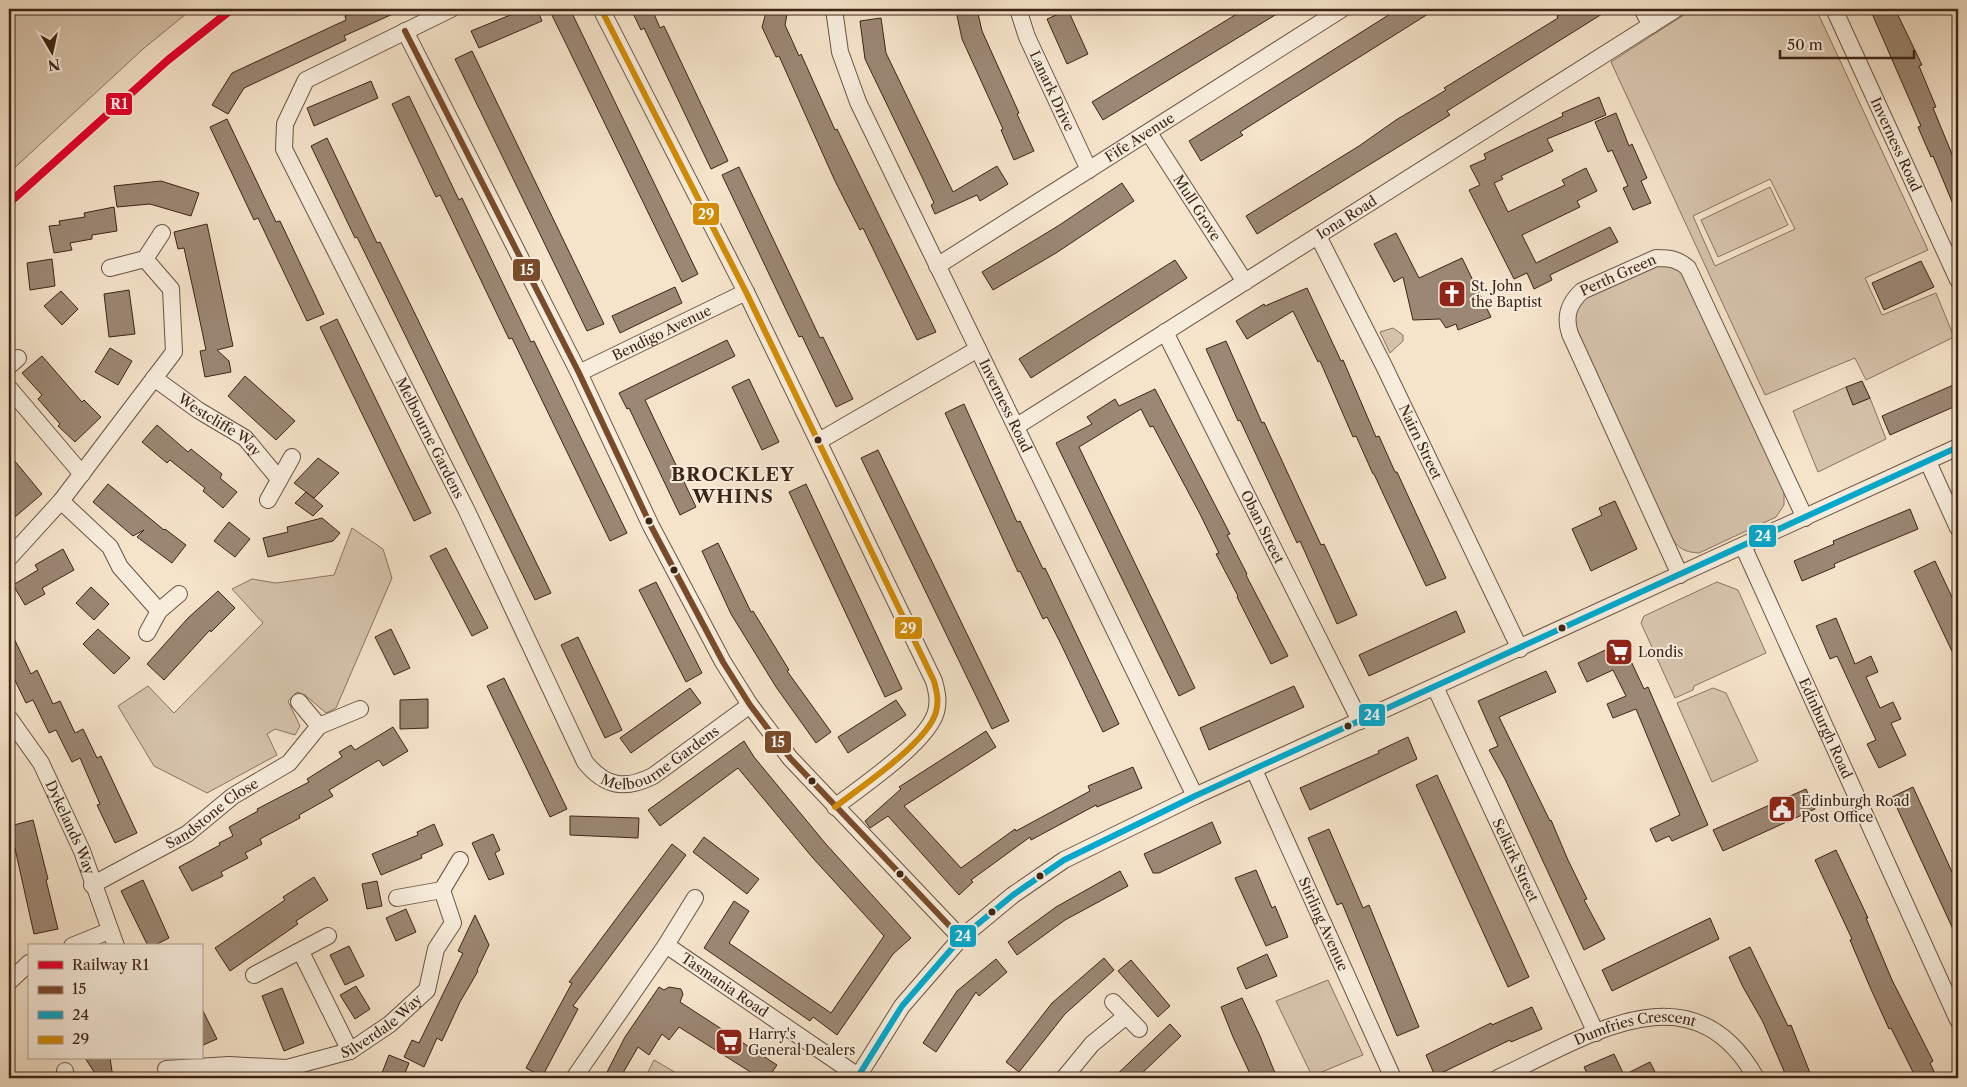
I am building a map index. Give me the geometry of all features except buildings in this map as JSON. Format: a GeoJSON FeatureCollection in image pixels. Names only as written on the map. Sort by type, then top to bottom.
{"type":"FeatureCollection","features":[{"type":"Feature","properties":{"kind":"street","name":"Melbourne Gardens"},"geometry":{"type":"LineString","coordinates":[[451,9],[306,80],[285,124],[284,149],[466,509],[585,762],[594,773],[607,781],[623,785],[638,784],[653,776],[750,705]]}},
{"type":"Feature","properties":{"kind":"street"},"geometry":{"type":"LineString","coordinates":[[600,9],[746,292],[934,681],[938,696],[936,712],[928,728],[919,738],[835,807]]}},
{"type":"Feature","properties":{"kind":"street","name":"Inverness Road"},"geometry":{"type":"LineString","coordinates":[[834,9],[840,52],[849,79],[937,266],[1017,426],[1195,796]]}},
{"type":"Feature","properties":{"kind":"street","name":"Lanark Drive"},"geometry":{"type":"LineString","coordinates":[[1018,9],[1027,37],[1089,170]]}},
{"type":"Feature","properties":{"kind":"street","name":"Fife Avenue"},"geometry":{"type":"LineString","coordinates":[[937,266],[1342,9]]}},
{"type":"Feature","properties":{"kind":"street"},"geometry":{"type":"LineString","coordinates":[[1642,9],[1652,25]]}},
{"type":"Feature","properties":{"kind":"street","name":"Iona Road"},"geometry":{"type":"LineString","coordinates":[[1017,426],[1676,9]]}},
{"type":"Feature","properties":{"kind":"street","name":"Inverness Road"},"geometry":{"type":"LineString","coordinates":[[1834,9],[1958,280]]}},
{"type":"Feature","properties":{"kind":"street"},"geometry":{"type":"LineString","coordinates":[[405,31],[579,373],[651,526],[709,638],[750,705],[790,758],[961,938]]}},
{"type":"Feature","properties":{"kind":"street","name":"Mull Grove"},"geometry":{"type":"LineString","coordinates":[[1148,133],[1245,282]]}},
{"type":"Feature","properties":{"kind":"street"},"geometry":{"type":"LineString","coordinates":[[110,268],[145,259],[162,233]]}},
{"type":"Feature","properties":{"kind":"street","name":"Nairn Street"},"geometry":{"type":"LineString","coordinates":[[1318,236],[1388,374],[1520,648]]}},
{"type":"Feature","properties":{"kind":"street","name":"Perth Green"},"geometry":{"type":"LineString","coordinates":[[1680,575],[1567,326],[1569,309],[1573,298],[1582,291],[1656,258],[1680,261],[1688,268],[1805,518]]}},
{"type":"Feature","properties":{"kind":"street"},"geometry":{"type":"LineString","coordinates":[[9,558],[61,501],[174,352],[171,289],[145,259]]}},
{"type":"Feature","properties":{"kind":"street","name":"Bendigo Avenue"},"geometry":{"type":"LineString","coordinates":[[579,373],[746,292]]}},
{"type":"Feature","properties":{"kind":"street","name":"Oban Street"},"geometry":{"type":"LineString","coordinates":[[1165,332],[1360,721]]}},
{"type":"Feature","properties":{"kind":"street"},"geometry":{"type":"LineString","coordinates":[[819,441],[978,349]]}},
{"type":"Feature","properties":{"kind":"street","name":"Westcliffe Way"},"geometry":{"type":"LineString","coordinates":[[154,378],[198,410],[245,438],[279,479]]}},
{"type":"Feature","properties":{"kind":"street"},"geometry":{"type":"LineString","coordinates":[[9,388],[82,474]]}},
{"type":"Feature","properties":{"kind":"street"},"geometry":{"type":"LineString","coordinates":[[858,1077],[902,1006],[961,938],[1013,895],[1064,860],[1195,796],[1958,447]]}},
{"type":"Feature","properties":{"kind":"street"},"geometry":{"type":"LineString","coordinates":[[268,500],[292,457]]}},
{"type":"Feature","properties":{"kind":"street"},"geometry":{"type":"LineString","coordinates":[[1928,462],[1958,528]]}},
{"type":"Feature","properties":{"kind":"street"},"geometry":{"type":"LineString","coordinates":[[61,501],[110,547],[120,567],[159,610]]}},
{"type":"Feature","properties":{"kind":"street","name":"Edinburgh Road"},"geometry":{"type":"LineString","coordinates":[[1743,546],[1958,1020]]}},
{"type":"Feature","properties":{"kind":"street"},"geometry":{"type":"LineString","coordinates":[[147,633],[159,610],[179,594]]}},
{"type":"Feature","properties":{"kind":"street","name":"Selkirk Street"},"geometry":{"type":"LineString","coordinates":[[1435,687],[1596,1033]]}},
{"type":"Feature","properties":{"kind":"street"},"geometry":{"type":"LineString","coordinates":[[299,702],[319,726]]}},
{"type":"Feature","properties":{"kind":"street","name":"Sandstone Close"},"geometry":{"type":"LineString","coordinates":[[92,885],[187,834],[233,796],[289,762],[319,726],[360,709]]}},
{"type":"Feature","properties":{"kind":"street","name":"Dykelands Way"},"geometry":{"type":"LineString","coordinates":[[9,718],[41,763],[82,851],[92,885],[112,939]]}},
{"type":"Feature","properties":{"kind":"street","name":"Stirling Avenue"},"geometry":{"type":"LineString","coordinates":[[1254,770],[1393,1078]]}},
{"type":"Feature","properties":{"kind":"street"},"geometry":{"type":"LineString","coordinates":[[397,898],[442,890],[460,860]]}},
{"type":"Feature","properties":{"kind":"street","name":"Silverdale Way"},"geometry":{"type":"LineString","coordinates":[[164,1068],[229,1065],[266,1073],[350,1052],[390,1024],[427,990],[436,949],[453,923],[442,890]]}},
{"type":"Feature","properties":{"kind":"street","name":"Tasmania Road"},"geometry":{"type":"LineString","coordinates":[[574,1078],[666,945],[694,898]]}},
{"type":"Feature","properties":{"kind":"street"},"geometry":{"type":"LineString","coordinates":[[254,975],[301,952],[328,936]]}},
{"type":"Feature","properties":{"kind":"street"},"geometry":{"type":"LineString","coordinates":[[83,944],[112,939]]}},
{"type":"Feature","properties":{"kind":"street","name":"Tasmania Road"},"geometry":{"type":"LineString","coordinates":[[666,945],[858,1077]]}},
{"type":"Feature","properties":{"kind":"street"},"geometry":{"type":"LineString","coordinates":[[301,952],[350,1052]]}},
{"type":"Feature","properties":{"kind":"street"},"geometry":{"type":"LineString","coordinates":[[9,982],[28,963]]}},
{"type":"Feature","properties":{"kind":"street"},"geometry":{"type":"LineString","coordinates":[[1112,1002],[1139,1029]]}},
{"type":"Feature","properties":{"kind":"street","name":"Dumfries Crescent"},"geometry":{"type":"LineString","coordinates":[[1498,1078],[1625,1021],[1660,1015],[1697,1022],[1723,1035],[1744,1057],[1756,1078]]}},
{"type":"Feature","properties":{"kind":"street"},"geometry":{"type":"LineString","coordinates":[[1064,1078],[1092,1044],[1126,1016]]}},
{"type":"Feature","properties":{"kind":"shaded area"},"geometry":{"type":"Polygon","coordinates":[[[9,9],[192,9],[143,49],[9,173],[9,9]]]}},
{"type":"Feature","properties":{"kind":"shaded area"},"geometry":{"type":"Polygon","coordinates":[[[1693,9],[1816,9],[1928,250],[1865,278],[1882,315],[1936,293],[1954,337],[1866,380],[1855,358],[1765,395],[1611,62],[1693,9]],[[1770,179],[1693,216],[1715,266],[1795,229],[1770,179]]]}},
{"type":"Feature","properties":{"kind":"shaded area"},"geometry":{"type":"Polygon","coordinates":[[[1770,187],[1788,225],[1718,257],[1701,220],[1770,187]]]}},
{"type":"Feature","properties":{"kind":"shaded area"},"geometry":{"type":"Polygon","coordinates":[[[1660,264],[1672,266],[1680,270],[1784,492],[1784,505],[1776,517],[1699,553],[1680,548],[1668,532],[1573,326],[1578,304],[1586,297],[1660,264]]]}},
{"type":"Feature","properties":{"kind":"shaded area"},"geometry":{"type":"Polygon","coordinates":[[[1393,328],[1403,335],[1403,341],[1390,353],[1380,332],[1393,328]]]}},
{"type":"Feature","properties":{"kind":"shaded area"},"geometry":{"type":"Polygon","coordinates":[[[1846,387],[1853,405],[1870,398],[1886,439],[1818,472],[1793,411],[1846,387]]]}},
{"type":"Feature","properties":{"kind":"shaded area"},"geometry":{"type":"Polygon","coordinates":[[[352,528],[383,549],[392,578],[336,708],[326,713],[305,695],[297,692],[288,701],[300,726],[295,735],[275,729],[267,734],[277,755],[207,793],[154,766],[118,706],[148,686],[174,713],[263,623],[232,589],[252,579],[276,583],[334,575],[352,528]]]}},
{"type":"Feature","properties":{"kind":"shaded area"},"geometry":{"type":"Polygon","coordinates":[[[1717,582],[1738,590],[1766,653],[1694,686],[1693,690],[1675,698],[1641,623],[1644,616],[1717,582]]]}},
{"type":"Feature","properties":{"kind":"shaded area"},"geometry":{"type":"Polygon","coordinates":[[[1713,688],[1726,693],[1758,761],[1712,782],[1677,703],[1713,688]]]}},
{"type":"Feature","properties":{"kind":"shaded area"},"geometry":{"type":"Polygon","coordinates":[[[1328,980],[1363,1055],[1312,1076],[1276,1001],[1328,980]]]}},
{"type":"Feature","properties":{"kind":"shaded area"},"geometry":{"type":"Polygon","coordinates":[[[654,1060],[685,1078],[645,1078],[654,1060]]]}},
{"type":"Feature","properties":{"kind":"rail line","name":"R1"},"geometry":{"type":"LineString","coordinates":[[9,203],[168,60],[232,9]]}},
{"type":"Feature","properties":{"kind":"transit line","name":"29"},"geometry":{"type":"LineString","coordinates":[[601,9],[746,292],[934,681],[937,696],[936,712],[920,737],[892,763],[835,807]]}},
{"type":"Feature","properties":{"kind":"transit line","name":"15"},"geometry":{"type":"LineString","coordinates":[[405,31],[579,373],[651,526],[723,662],[750,705],[790,758],[961,938]]}},
{"type":"Feature","properties":{"kind":"transit line","name":"24"},"geometry":{"type":"LineString","coordinates":[[857,1078],[902,1006],[961,938],[1013,895],[1064,860],[1195,796],[1958,447]]}},
{"type":"Feature","properties":{"kind":"place","name":"St. John the Baptist"},"geometry":{"type":"Point","coordinates":[1452,294]}},
{"type":"Feature","properties":{"kind":"place","name":"Londis"},"geometry":{"type":"Point","coordinates":[1619,652]}},
{"type":"Feature","properties":{"kind":"place","name":"Edinburgh Road Post Office"},"geometry":{"type":"Point","coordinates":[1782,809]}},
{"type":"Feature","properties":{"kind":"place","name":"Harry's General Dealers"},"geometry":{"type":"Point","coordinates":[729,1042]}},
{"type":"Feature","properties":{"kind":"district","name":"BROCKLEY WHINS"},"geometry":{"type":"Point","coordinates":[733,485]}}]}
